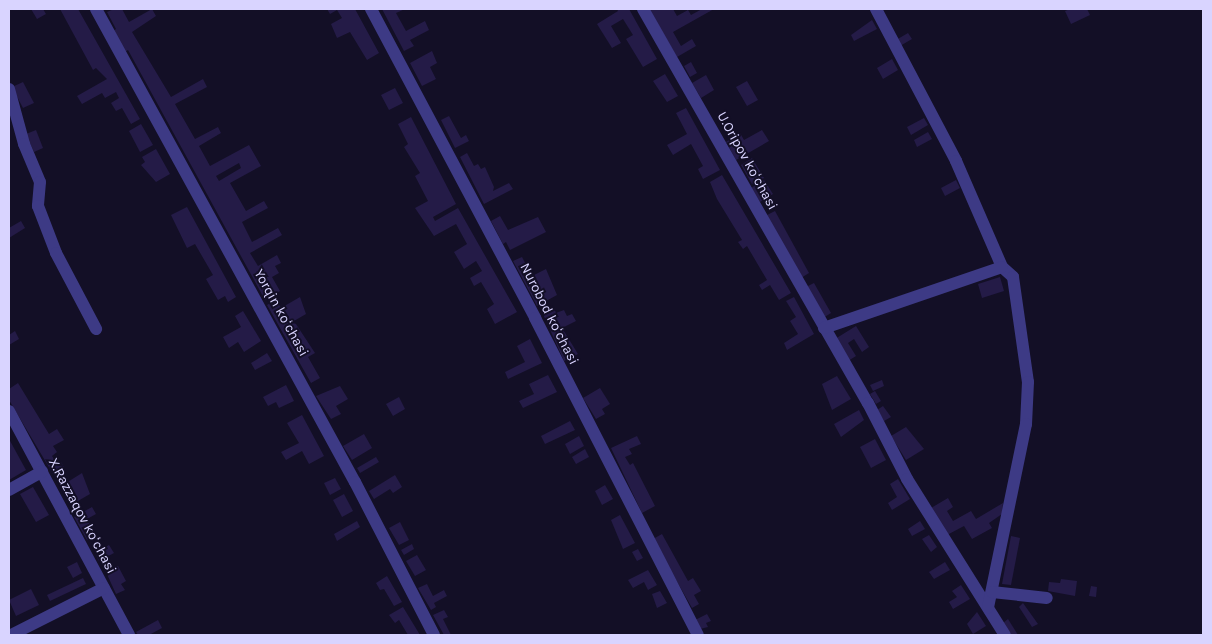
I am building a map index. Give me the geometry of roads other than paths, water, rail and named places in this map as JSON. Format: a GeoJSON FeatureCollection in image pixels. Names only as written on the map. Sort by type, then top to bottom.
{"type":"FeatureCollection","features":[{"type":"Feature","properties":{"kind":"street","name":"Yorqin koʻchasi"},"geometry":{"type":"LineString","coordinates":[[96,9],[356,482],[434,635]]}},
{"type":"Feature","properties":{"kind":"street","name":"Nurobod koʻchasi"},"geometry":{"type":"LineString","coordinates":[[371,9],[535,318],[698,635]]}},
{"type":"Feature","properties":{"kind":"street","name":"U.Oripov koʻchasi"},"geometry":{"type":"LineString","coordinates":[[643,9],[824,328],[907,479],[1005,635]]}},
{"type":"Feature","properties":{"kind":"street"},"geometry":{"type":"LineString","coordinates":[[876,9],[956,161],[1002,267],[1013,277],[1028,382],[1021,451],[988,607]]}},
{"type":"Feature","properties":{"kind":"street"},"geometry":{"type":"LineString","coordinates":[[9,89],[24,144],[40,182],[38,206],[56,253],[96,329]]}},
{"type":"Feature","properties":{"kind":"street"},"geometry":{"type":"LineString","coordinates":[[824,328],[1002,267]]}},
{"type":"Feature","properties":{"kind":"street","name":"X.Razzaqov koʻchasi"},"geometry":{"type":"LineString","coordinates":[[9,411],[129,635]]}},
{"type":"Feature","properties":{"kind":"street"},"geometry":{"type":"LineString","coordinates":[[9,490],[42,472]]}},
{"type":"Feature","properties":{"kind":"street"},"geometry":{"type":"LineString","coordinates":[[11,635],[104,588]]}},
{"type":"Feature","properties":{"kind":"street"},"geometry":{"type":"LineString","coordinates":[[992,592],[1047,598]]}}]}
